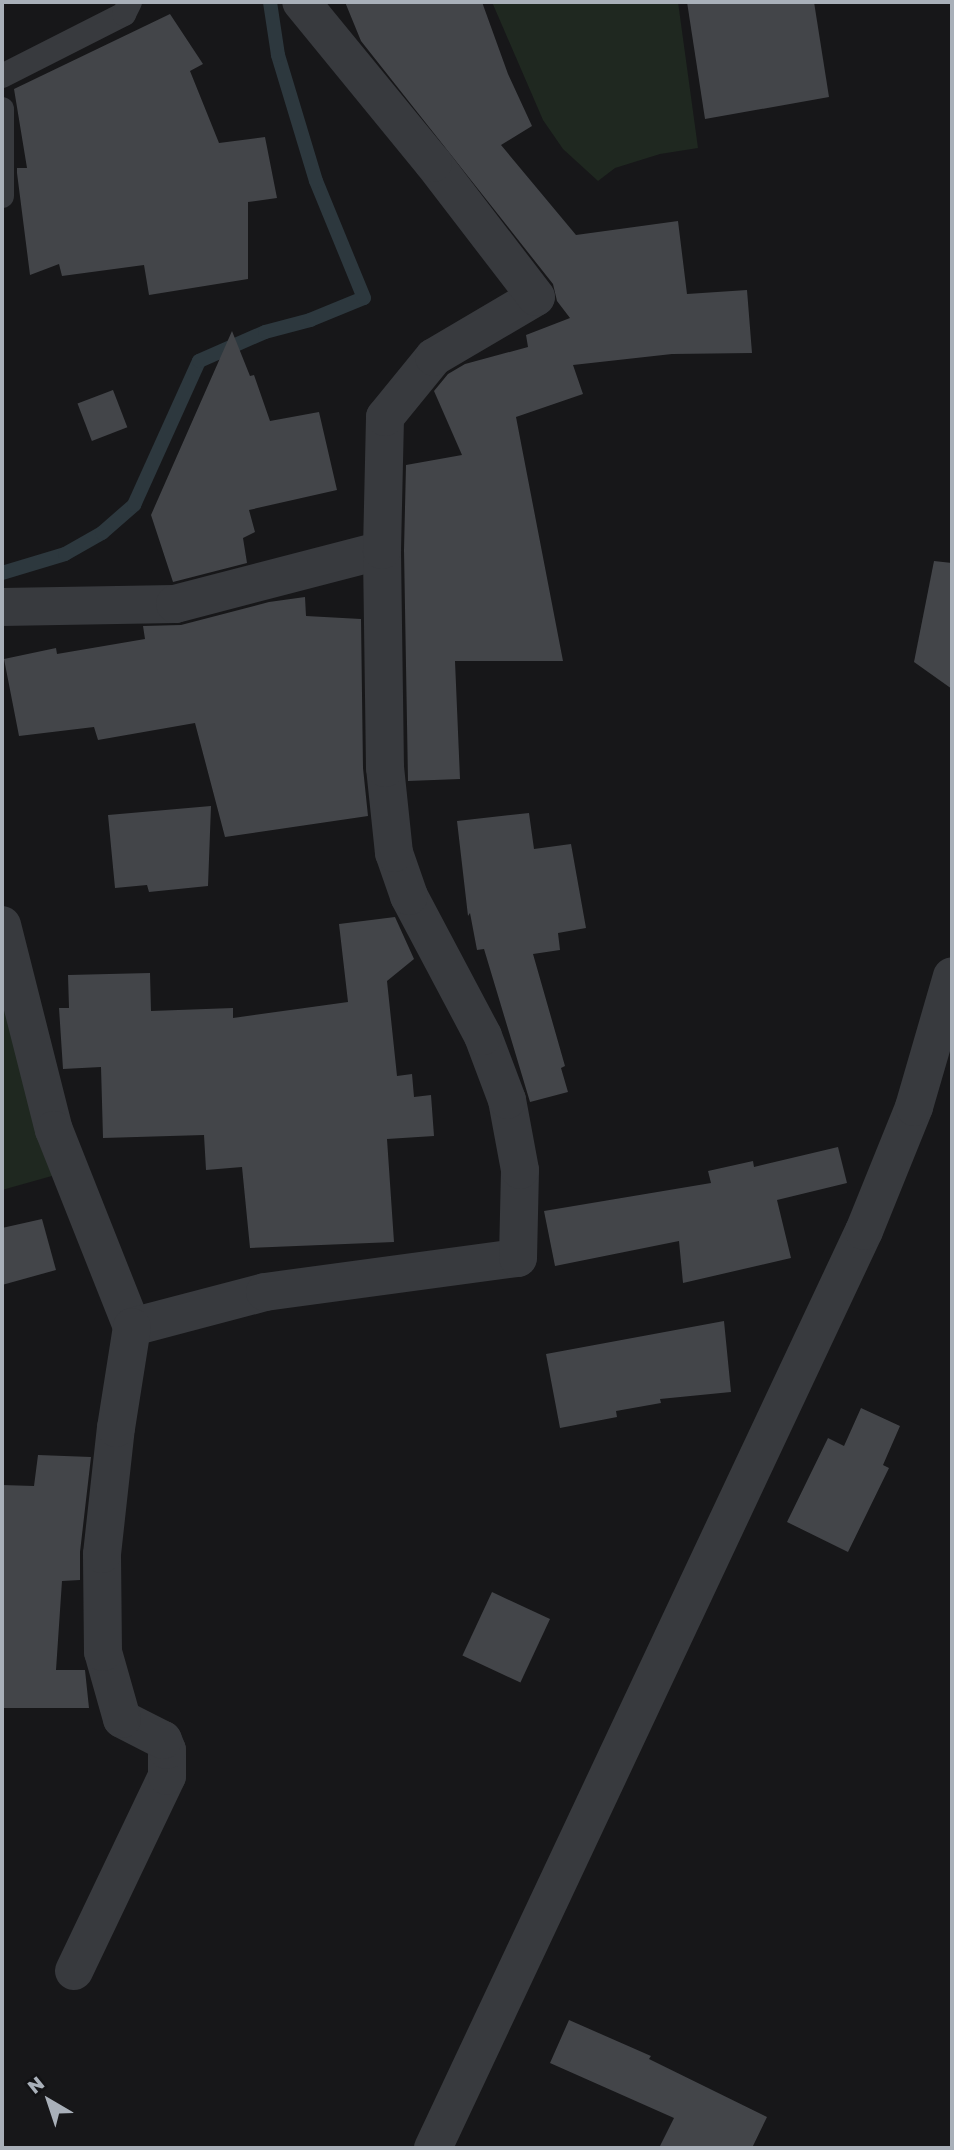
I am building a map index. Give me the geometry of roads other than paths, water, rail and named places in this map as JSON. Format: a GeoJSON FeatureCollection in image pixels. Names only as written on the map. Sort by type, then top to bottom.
{"type":"FeatureCollection","features":[{"type":"Feature","properties":{"kind":"street"},"geometry":{"type":"LineString","coordinates":[[132,1327],[265,1292],[518,1258],[520,1170],[507,1100],[483,1036],[409,896],[394,853],[385,768],[382,550],[385,417],[434,357],[536,297],[433,163],[301,2]]}},
{"type":"Feature","properties":{"kind":"street"},"geometry":{"type":"LineString","coordinates":[[2,607],[174,604],[382,550]]}},
{"type":"Feature","properties":{"kind":"street"},"geometry":{"type":"LineString","coordinates":[[2,925],[54,1130],[132,1327],[116,1428],[102,1554],[103,1652],[122,1719],[163,1740],[167,1750],[167,1776],[74,1972]]}},
{"type":"Feature","properties":{"kind":"street"},"geometry":{"type":"LineString","coordinates":[[440,2146],[864,1231],[944,1029],[952,976]]}},
{"type":"Feature","properties":{"kind":"lane"},"geometry":{"type":"LineString","coordinates":[[2,76],[124,14],[130,2]]}},
{"type":"Feature","properties":{"kind":"lane"},"geometry":{"type":"LineString","coordinates":[[2,109],[2,196]]}},
{"type":"Feature","properties":{"kind":"waterway"},"geometry":{"type":"LineString","coordinates":[[2,573],[65,554],[102,533],[134,505],[199,361],[265,332],[310,320],[364,298],[316,181],[278,55],[270,2]]}}]}
